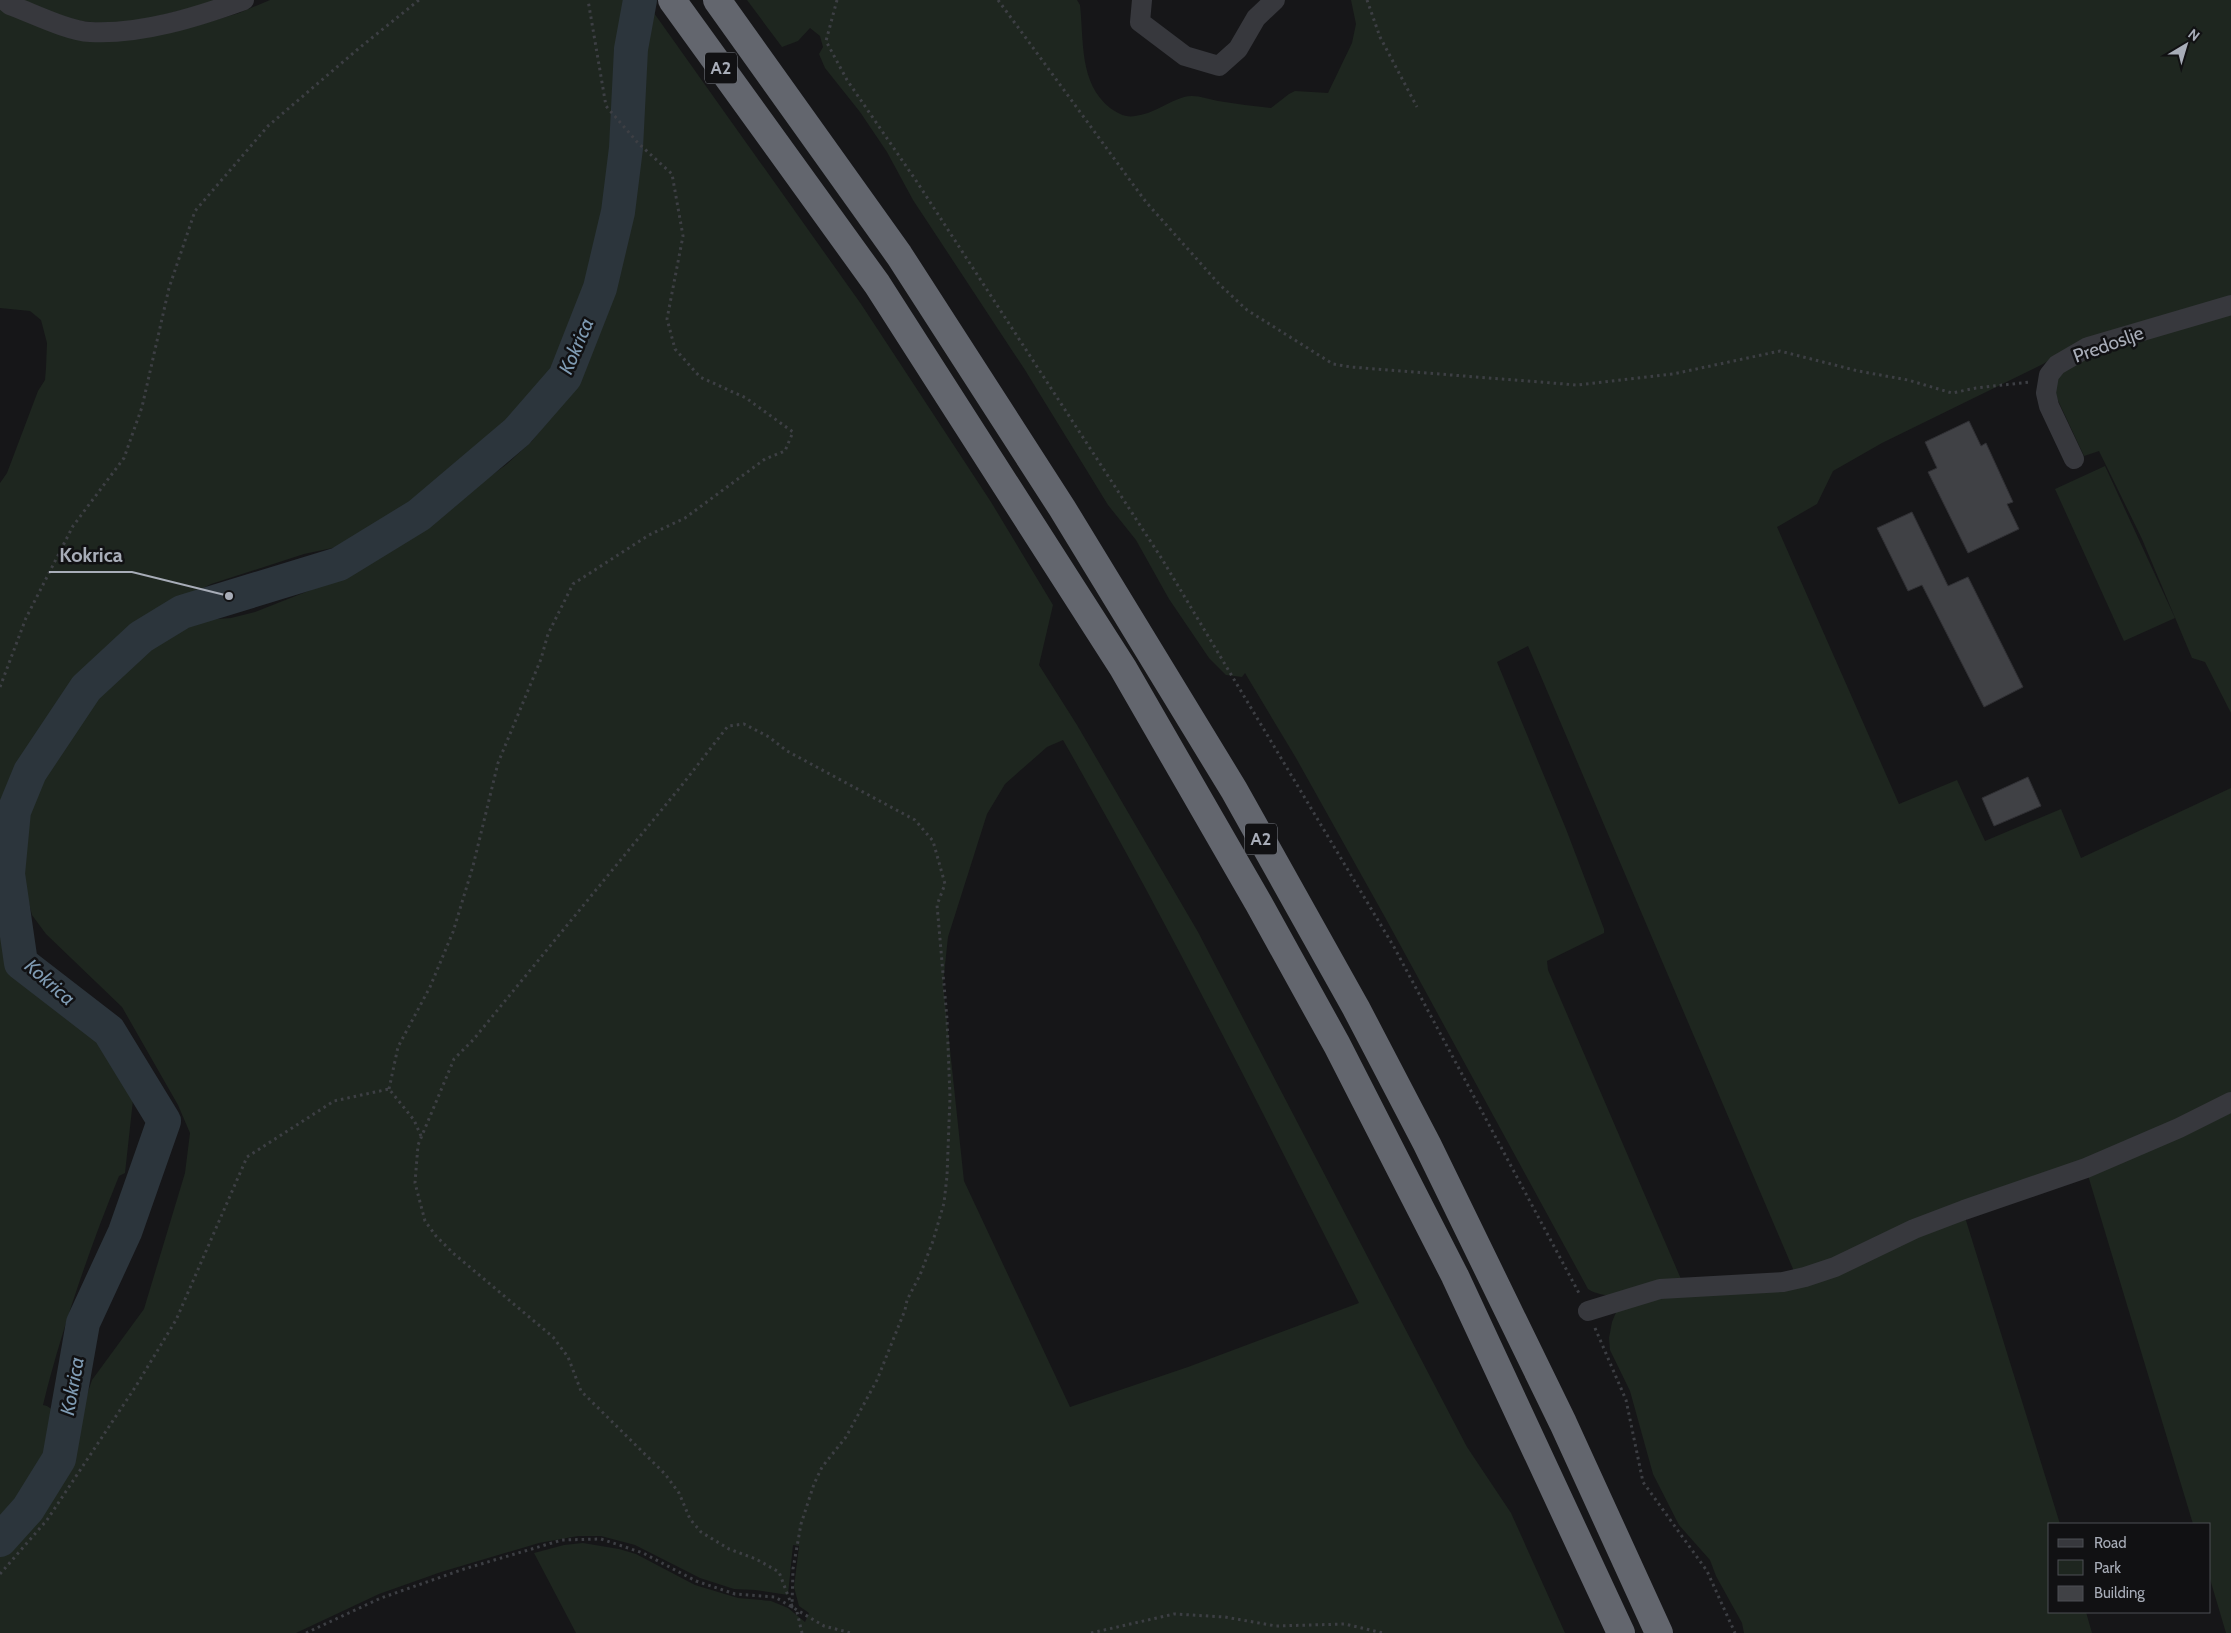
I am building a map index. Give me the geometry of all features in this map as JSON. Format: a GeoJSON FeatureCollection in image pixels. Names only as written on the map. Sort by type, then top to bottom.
{"type":"FeatureCollection","features":[{"type":"Feature","properties":{"kind":"highway","name":"A2"},"geometry":{"type":"LineString","coordinates":[[672,0],[877,284],[1117,660],[1259,904],[1337,1045],[1455,1276],[1621,1633]]}},
{"type":"Feature","properties":{"kind":"highway","name":"A2"},"geometry":{"type":"LineString","coordinates":[[717,0],[899,255],[1062,508],[1234,790],[1356,1008],[1431,1152],[1563,1423],[1659,1633]]}},
{"type":"Feature","properties":{"kind":"street"},"geometry":{"type":"LineString","coordinates":[[4,0],[10,5],[56,23],[89,32],[133,30],[200,16],[244,0]]}},
{"type":"Feature","properties":{"kind":"street"},"geometry":{"type":"LineString","coordinates":[[1142,0],[1140,22],[1185,56],[1220,66],[1238,49],[1256,18],[1275,0]]}},
{"type":"Feature","properties":{"kind":"street","name":"Predoslje"},"geometry":{"type":"LineString","coordinates":[[2048,380],[2049,375],[2057,365],[2088,348],[2231,304]]}},
{"type":"Feature","properties":{"kind":"street"},"geometry":{"type":"LineString","coordinates":[[2048,380],[2046,393],[2049,406],[2074,459]]}},
{"type":"Feature","properties":{"kind":"street"},"geometry":{"type":"LineString","coordinates":[[1588,1311],[1660,1289],[1783,1282],[1805,1277],[1835,1267],[1914,1229],[2086,1168],[2179,1128],[2231,1102]]}},
{"type":"Feature","properties":{"kind":"path"},"geometry":{"type":"LineString","coordinates":[[0,687],[26,618],[73,526],[124,458],[142,407],[168,288],[195,211],[268,126],[419,0]]}},
{"type":"Feature","properties":{"kind":"path"},"geometry":{"type":"LineString","coordinates":[[421,1137],[414,1120],[390,1089],[398,1047],[430,986],[453,932],[473,866],[498,763],[541,659],[548,634],[573,584],[649,535],[686,518],[765,459],[784,451],[793,432],[746,398],[700,377],[675,349],[667,319],[683,236],[672,174],[638,143],[606,106],[588,0]]}},
{"type":"Feature","properties":{"kind":"path"},"geometry":{"type":"LineString","coordinates":[[837,0],[826,41],[847,80],[923,190],[1167,567],[1394,947],[1588,1311],[1626,1400],[1643,1482],[1707,1571],[1734,1633]]}},
{"type":"Feature","properties":{"kind":"path"},"geometry":{"type":"LineString","coordinates":[[998,0],[1146,202],[1219,284],[1247,310],[1333,364],[1351,368],[1577,385],[1673,374],[1780,351],[1858,371],[1908,380],[1952,393],[1976,388],[2048,380]]}},
{"type":"Feature","properties":{"kind":"path"},"geometry":{"type":"LineString","coordinates":[[1367,0],[1380,37],[1417,108]]}},
{"type":"Feature","properties":{"kind":"path"},"geometry":{"type":"LineString","coordinates":[[744,724],[769,737],[787,751],[915,820],[933,840],[945,884],[937,905],[947,1019],[950,1096],[944,1203],[920,1275],[907,1300],[905,1310],[877,1380],[846,1437],[822,1467],[814,1484],[801,1524],[794,1569],[792,1607],[779,1572],[756,1559],[729,1549],[700,1532],[690,1519],[679,1493],[665,1474],[581,1391],[568,1357],[553,1337],[469,1267],[436,1236],[425,1221],[415,1183],[418,1145],[454,1059],[473,1040],[613,870],[728,726],[744,724]]}},
{"type":"Feature","properties":{"kind":"path"},"geometry":{"type":"LineString","coordinates":[[0,1574],[47,1520],[136,1386],[171,1328],[226,1210],[247,1157],[334,1101],[390,1089]]}},
{"type":"Feature","properties":{"kind":"path"},"geometry":{"type":"LineString","coordinates":[[306,1633],[391,1595],[464,1569],[562,1540],[601,1539],[644,1553],[696,1581],[735,1594],[775,1597],[824,1626],[851,1633]]}},
{"type":"Feature","properties":{"kind":"path"},"geometry":{"type":"LineString","coordinates":[[797,1611],[802,1633]]}},
{"type":"Feature","properties":{"kind":"path"},"geometry":{"type":"LineString","coordinates":[[1091,1633],[1174,1614],[1225,1616],[1276,1626],[1345,1624],[1383,1633]]}},
{"type":"Feature","properties":{"kind":"green space"},"geometry":{"type":"Polygon","coordinates":[[[17,0],[222,0],[122,25],[81,21],[53,14],[17,0]]]}},
{"type":"Feature","properties":{"kind":"green space"},"geometry":{"type":"Polygon","coordinates":[[[270,0],[629,0],[618,105],[621,146],[610,209],[593,286],[559,373],[545,392],[523,414],[412,508],[374,531],[337,547],[304,554],[211,584],[154,613],[83,671],[63,693],[20,760],[4,808],[0,839],[0,483],[7,473],[38,391],[45,380],[47,343],[41,320],[30,311],[0,308],[0,7],[49,29],[199,25],[239,13],[270,0]]]}},
{"type":"Feature","properties":{"kind":"green space"},"geometry":{"type":"Polygon","coordinates":[[[747,0],[1077,0],[1080,5],[1085,61],[1093,86],[1100,98],[1110,108],[1122,115],[1132,116],[1148,113],[1188,96],[1271,108],[1295,91],[1328,93],[1352,43],[1356,24],[1351,0],[2231,0],[2231,297],[2081,342],[2043,364],[1882,443],[1833,471],[1817,504],[1777,527],[1899,804],[1957,780],[1985,841],[2061,809],[2081,858],[2231,788],[2231,1097],[2194,1116],[1796,1276],[1528,646],[1497,662],[1566,829],[1604,929],[1604,933],[1547,961],[1548,970],[1684,1286],[1621,1296],[1597,1293],[1588,1289],[1386,919],[1296,758],[1245,673],[1242,677],[1226,675],[1209,658],[1169,599],[1136,540],[1108,505],[1025,370],[913,200],[887,152],[860,112],[825,68],[819,54],[823,47],[820,36],[810,28],[798,41],[782,47],[747,0]]]}},
{"type":"Feature","properties":{"kind":"green space"},"geometry":{"type":"Polygon","coordinates":[[[649,6],[861,304],[991,502],[1053,605],[1039,665],[1077,725],[1198,932],[1467,1447],[1511,1513],[1565,1633],[576,1633],[534,1553],[564,1545],[583,1543],[619,1549],[636,1554],[695,1585],[738,1598],[771,1601],[788,1608],[805,1622],[809,1613],[799,1606],[794,1587],[799,1546],[793,1545],[788,1595],[734,1589],[700,1578],[635,1545],[601,1536],[578,1536],[539,1543],[441,1572],[379,1594],[296,1633],[0,1633],[0,1551],[34,1508],[73,1450],[76,1427],[92,1380],[144,1309],[185,1173],[190,1133],[178,1105],[122,1007],[46,934],[32,915],[20,869],[26,814],[41,776],[66,738],[118,674],[148,644],[176,629],[203,620],[231,618],[255,612],[326,584],[390,550],[507,464],[532,441],[542,428],[557,399],[571,378],[602,302],[615,259],[628,185],[632,104],[649,6]],[[1063,740],[1047,747],[1005,784],[987,814],[948,937],[943,984],[964,1181],[1070,1407],[1188,1367],[1359,1303],[1215,1020],[1063,740]]]}},
{"type":"Feature","properties":{"kind":"green space"},"geometry":{"type":"Polygon","coordinates":[[[2231,312],[2231,713],[2205,662],[2192,658],[2142,539],[2099,451],[2084,456],[2054,392],[2059,374],[2086,354],[2231,312]]]}},
{"type":"Feature","properties":{"kind":"green space"},"geometry":{"type":"Polygon","coordinates":[[[2105,466],[2175,618],[2124,641],[2055,489],[2105,466]]]}},
{"type":"Feature","properties":{"kind":"green space"},"geometry":{"type":"Polygon","coordinates":[[[0,921],[9,966],[23,984],[88,1031],[107,1053],[134,1091],[125,1173],[119,1176],[97,1232],[67,1318],[43,1405],[51,1409],[55,1415],[59,1427],[57,1439],[46,1466],[0,1528],[0,921]]]}},
{"type":"Feature","properties":{"kind":"green space"},"geometry":{"type":"Polygon","coordinates":[[[2231,1105],[2231,1633],[2226,1633],[2211,1582],[2211,1523],[2193,1523],[2087,1172],[2231,1105]]]}},
{"type":"Feature","properties":{"kind":"green space"},"geometry":{"type":"Polygon","coordinates":[[[1964,1214],[2060,1523],[2048,1523],[2048,1613],[2086,1613],[2092,1633],[1744,1633],[1742,1623],[1716,1576],[1710,1560],[1679,1525],[1653,1474],[1630,1391],[1610,1350],[1609,1338],[1612,1322],[1617,1310],[1626,1302],[1756,1289],[1964,1214]]]}},
{"type":"Feature","properties":{"kind":"building"},"geometry":{"type":"Polygon","coordinates":[[[1969,421],[1981,446],[1986,443],[2013,502],[2007,504],[2019,529],[1968,553],[1928,472],[1937,468],[1925,442],[1969,421]]]}},
{"type":"Feature","properties":{"kind":"building"},"geometry":{"type":"Polygon","coordinates":[[[1912,512],[1948,586],[1968,577],[2023,687],[1984,707],[1922,585],[1908,591],[1877,528],[1912,512]]]}},
{"type":"Feature","properties":{"kind":"building"},"geometry":{"type":"Polygon","coordinates":[[[2028,777],[2041,806],[1994,826],[1982,798],[2028,777]]]}},
{"type":"Feature","properties":{"kind":"waterway","name":"Kokrica"},"geometry":{"type":"LineString","coordinates":[[0,1540],[28,1509],[59,1459],[83,1323],[125,1232],[164,1121],[109,1031],[21,963],[8,874],[14,811],[30,772],[86,688],[141,637],[182,612],[339,564],[419,515],[517,432],[565,377],[600,288],[618,212],[626,148],[631,49],[640,0]]}},
{"type":"Feature","properties":{"kind":"place","name":"Kokrica"},"geometry":{"type":"Point","coordinates":[229,596]}}]}
